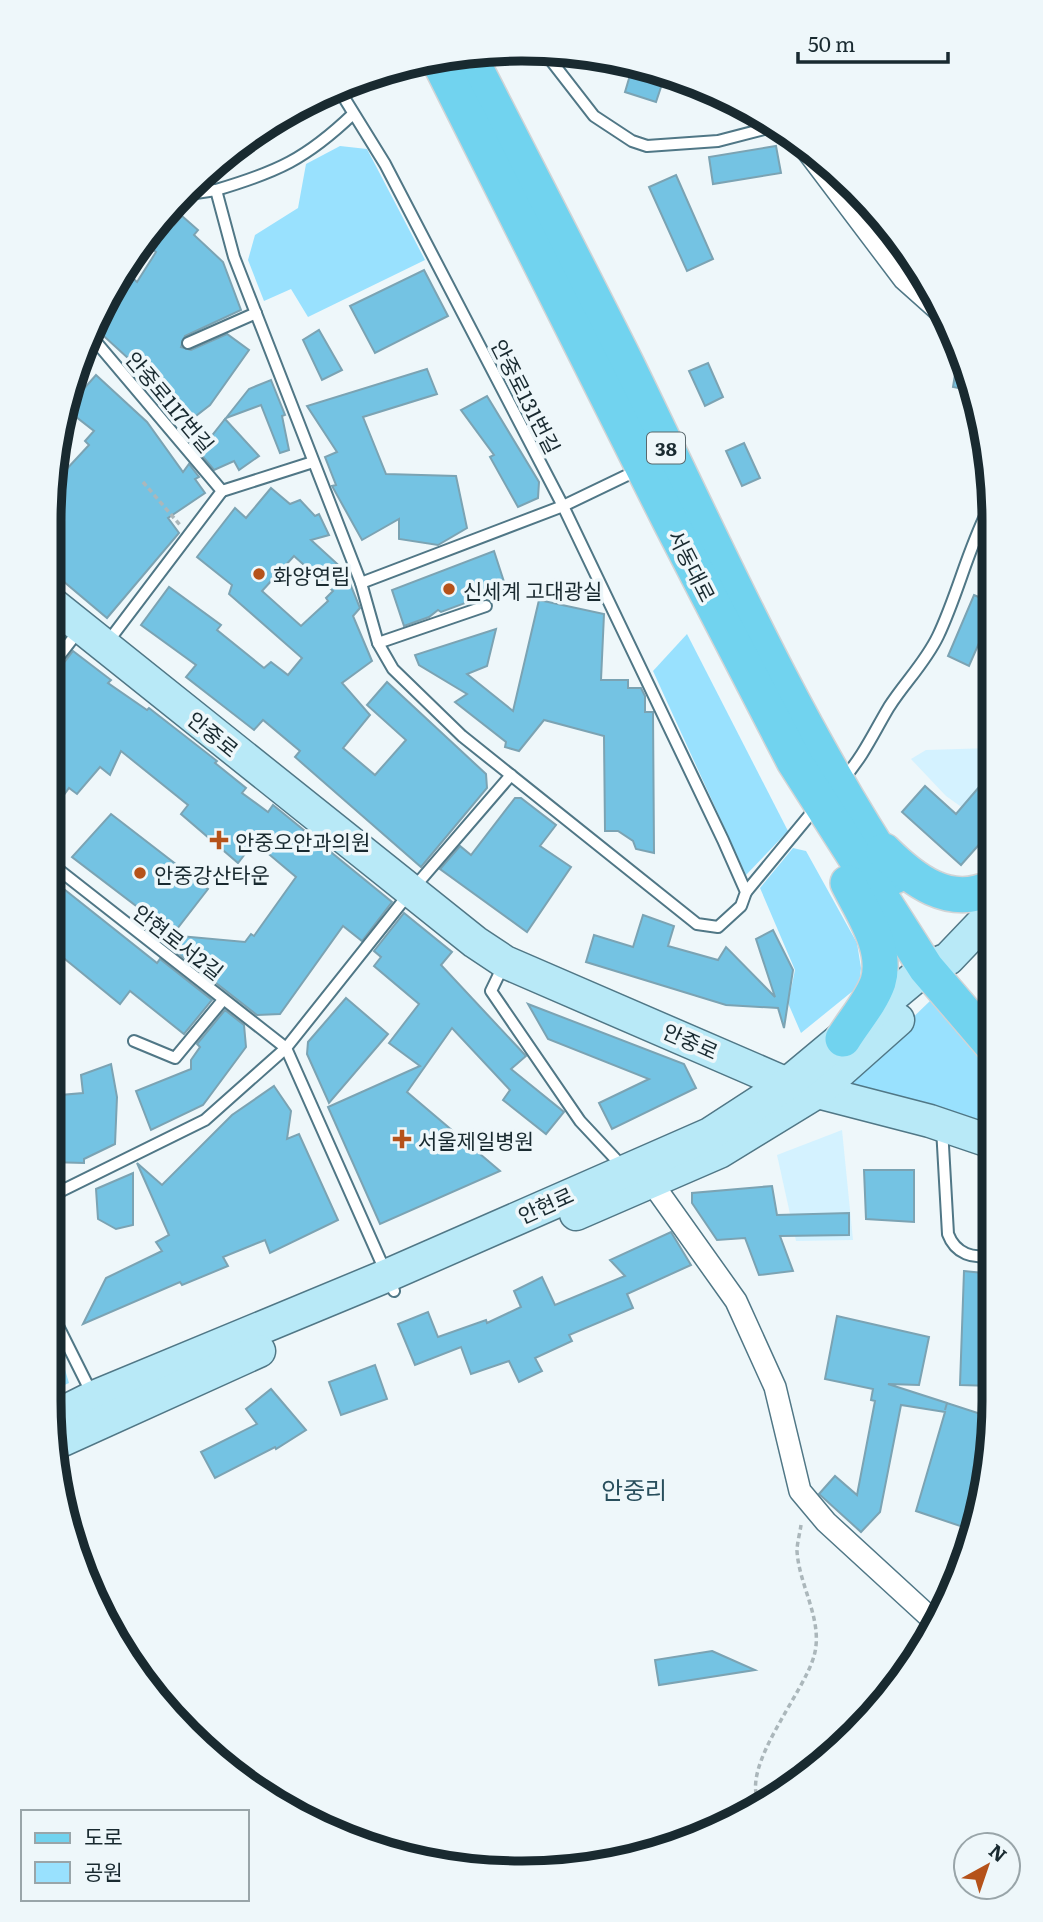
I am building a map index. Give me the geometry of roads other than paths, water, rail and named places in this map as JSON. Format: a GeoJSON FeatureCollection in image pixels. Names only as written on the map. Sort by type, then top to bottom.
{"type":"FeatureCollection","features":[{"type":"Feature","properties":{"kind":"main road","name":"서동대로"},"geometry":{"type":"LineString","coordinates":[[473,64],[627,365],[710,539],[830,803],[871,839],[938,970],[982,1001]]}},
{"type":"Feature","properties":{"kind":"main road","name":"서동대로"},"geometry":{"type":"LineString","coordinates":[[443,68],[794,761],[830,803],[938,970],[982,1031]]}},
{"type":"Feature","properties":{"kind":"main road","name":"안중로"},"geometry":{"type":"LineString","coordinates":[[61,611],[474,942],[505,962],[802,1088],[942,1125],[982,1139]]}},
{"type":"Feature","properties":{"kind":"main road"},"geometry":{"type":"LineString","coordinates":[[830,803],[848,884],[871,930],[880,966],[873,991],[843,1039]]}},
{"type":"Feature","properties":{"kind":"main road"},"geometry":{"type":"LineString","coordinates":[[871,839],[902,869],[940,891],[965,895],[982,890]]}},
{"type":"Feature","properties":{"kind":"main road","name":"안현로"},"geometry":{"type":"LineString","coordinates":[[62,1416],[99,1409],[390,1284],[652,1183],[719,1152],[802,1088],[938,970],[982,924]]}},
{"type":"Feature","properties":{"kind":"main road","name":"안현로"},"geometry":{"type":"LineString","coordinates":[[390,1284],[624,1169],[726,1125],[802,1088],[843,1039],[938,970]]}},
{"type":"Feature","properties":{"kind":"main road","name":"안현로"},"geometry":{"type":"LineString","coordinates":[[63,1438],[99,1409]]}},
{"type":"Feature","properties":{"kind":"street"},"geometry":{"type":"LineString","coordinates":[[827,176],[904,279],[922,295]]}},
{"type":"Feature","properties":{"kind":"street"},"geometry":{"type":"LineString","coordinates":[[652,1183],[736,1301],[775,1387],[800,1490],[826,1522],[928,1616]]}},
{"type":"Feature","properties":{"kind":"lane"},"geometry":{"type":"LineString","coordinates":[[552,62],[594,116],[632,141],[648,146],[718,141],[762,130]]}},
{"type":"Feature","properties":{"kind":"lane","name":"안중로131번길"},"geometry":{"type":"LineString","coordinates":[[343,97],[385,164],[563,506]]}},
{"type":"Feature","properties":{"kind":"lane"},"geometry":{"type":"LineString","coordinates":[[200,192],[270,174],[297,160],[325,140],[353,114]]}},
{"type":"Feature","properties":{"kind":"lane"},"geometry":{"type":"LineString","coordinates":[[216,190],[234,257],[361,583],[378,643],[393,668],[415,693],[511,775],[697,924],[718,927],[741,906],[746,892],[830,803],[860,760],[891,705],[916,674],[938,636],[982,522]]}},
{"type":"Feature","properties":{"kind":"lane"},"geometry":{"type":"LineString","coordinates":[[188,343],[256,313]]}},
{"type":"Feature","properties":{"kind":"lane","name":"안중로117번길"},"geometry":{"type":"LineString","coordinates":[[97,344],[222,491]]}},
{"type":"Feature","properties":{"kind":"lane"},"geometry":{"type":"LineString","coordinates":[[61,660],[93,637],[188,534],[222,491],[313,462]]}},
{"type":"Feature","properties":{"kind":"lane"},"geometry":{"type":"LineString","coordinates":[[361,583],[563,506],[643,467]]}},
{"type":"Feature","properties":{"kind":"lane"},"geometry":{"type":"LineString","coordinates":[[563,506],[746,892]]}},
{"type":"Feature","properties":{"kind":"lane"},"geometry":{"type":"LineString","coordinates":[[378,643],[486,606]]}},
{"type":"Feature","properties":{"kind":"lane"},"geometry":{"type":"LineString","coordinates":[[61,1191],[205,1120],[286,1048],[411,891],[511,775]]}},
{"type":"Feature","properties":{"kind":"lane","name":"안현로서2길"},"geometry":{"type":"LineString","coordinates":[[61,872],[286,1048],[390,1284]]}},
{"type":"Feature","properties":{"kind":"lane"},"geometry":{"type":"LineString","coordinates":[[505,962],[491,991],[580,1121],[624,1169]]}},
{"type":"Feature","properties":{"kind":"lane"},"geometry":{"type":"LineString","coordinates":[[134,1041],[174,1058],[223,1000]]}},
{"type":"Feature","properties":{"kind":"lane"},"geometry":{"type":"LineString","coordinates":[[942,1125],[947,1219],[953,1246],[964,1254],[982,1255]]}},
{"type":"Feature","properties":{"kind":"lane"},"geometry":{"type":"LineString","coordinates":[[61,1332],[99,1409]]}},
{"type":"Feature","properties":{"kind":"place","name":"화양연립"},"geometry":{"type":"Point","coordinates":[259,574]}},
{"type":"Feature","properties":{"kind":"place","name":"신세계 고대광실"},"geometry":{"type":"Point","coordinates":[449,589]}},
{"type":"Feature","properties":{"kind":"place","name":"안중오안과의원"},"geometry":{"type":"Point","coordinates":[219,840]}},
{"type":"Feature","properties":{"kind":"place","name":"안중강산타운"},"geometry":{"type":"Point","coordinates":[140,873]}},
{"type":"Feature","properties":{"kind":"place","name":"서울제일병원"},"geometry":{"type":"Point","coordinates":[402,1139]}},
{"type":"Feature","properties":{"kind":"district","name":"안중리"},"geometry":{"type":"Point","coordinates":[634,1488]}}]}
